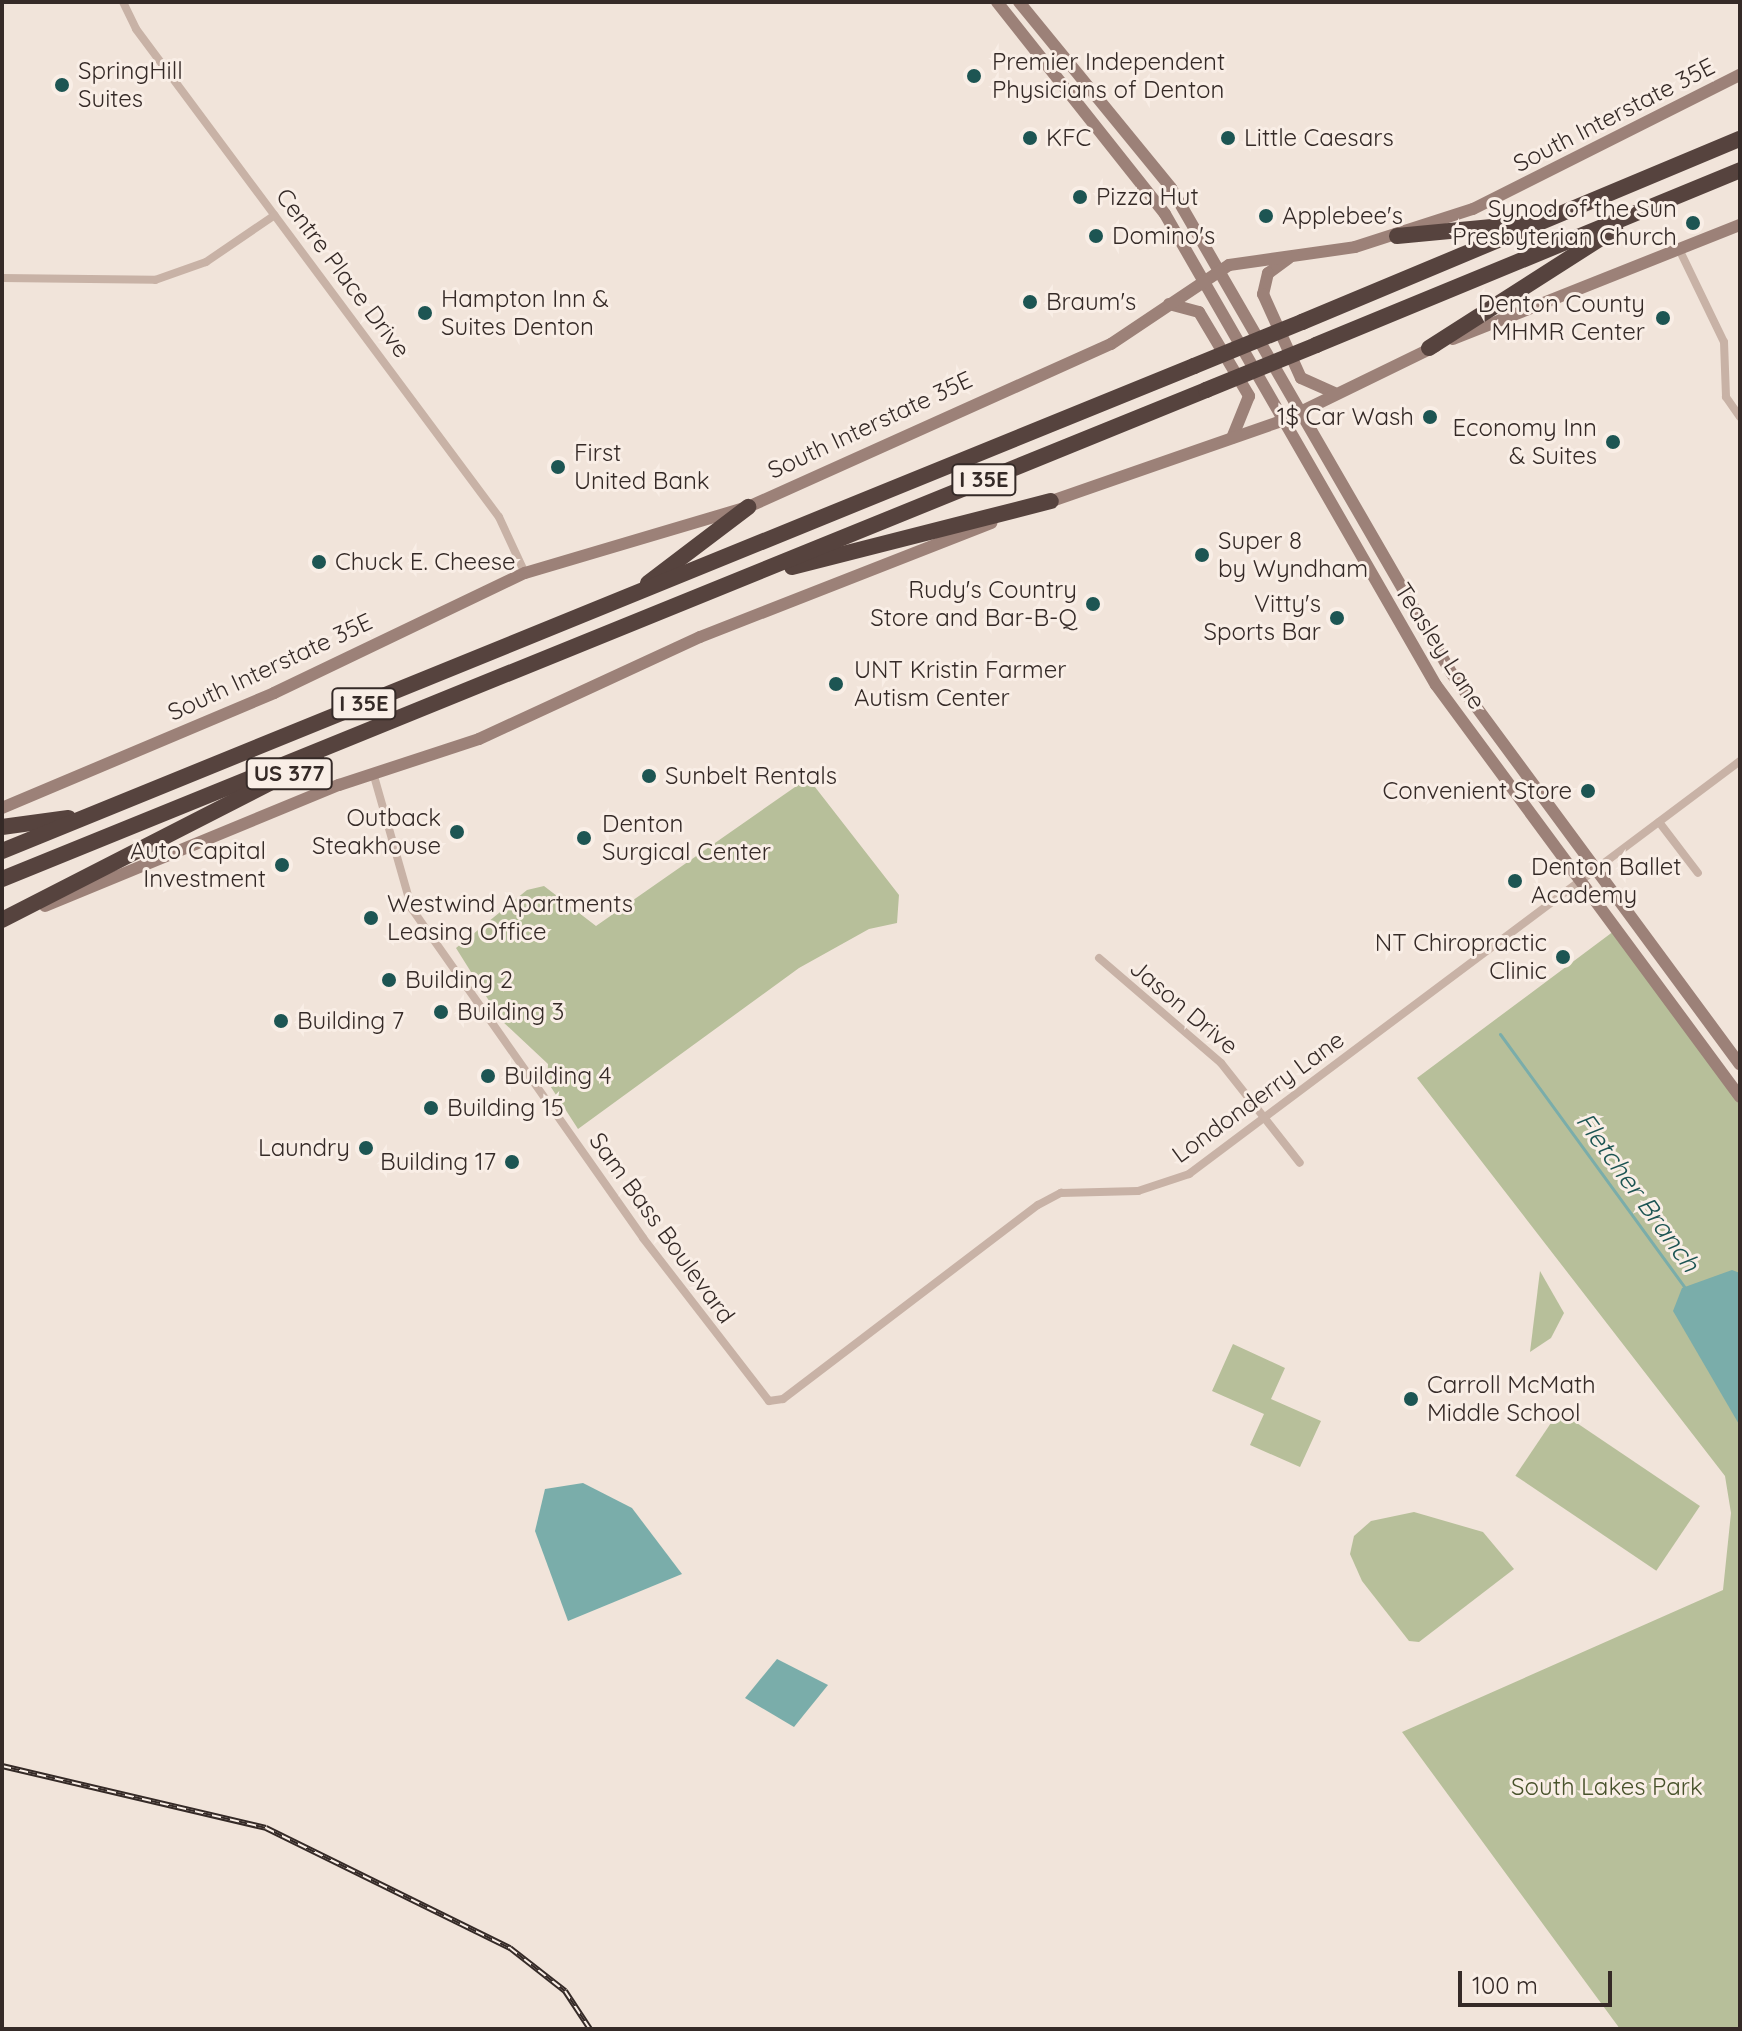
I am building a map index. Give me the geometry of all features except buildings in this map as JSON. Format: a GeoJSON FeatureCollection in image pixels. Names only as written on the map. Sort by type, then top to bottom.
{"type":"FeatureCollection","features":[{"type":"Feature","properties":{"kind":"highway","name":"I 35E"},"geometry":{"type":"LineString","coordinates":[[2,851],[1302,322],[1740,139]]}},
{"type":"Feature","properties":{"kind":"highway","name":"I 35E"},"geometry":{"type":"LineString","coordinates":[[2,879],[369,728],[763,572],[1740,170]]}},
{"type":"Feature","properties":{"kind":"highway"},"geometry":{"type":"LineString","coordinates":[[1429,348],[1636,214]]}},
{"type":"Feature","properties":{"kind":"highway"},"geometry":{"type":"LineString","coordinates":[[1397,236],[1539,223]]}},
{"type":"Feature","properties":{"kind":"highway"},"geometry":{"type":"LineString","coordinates":[[763,572],[1051,501]]}},
{"type":"Feature","properties":{"kind":"highway"},"geometry":{"type":"LineString","coordinates":[[640,591],[748,507]]}},
{"type":"Feature","properties":{"kind":"highway","name":"US 377"},"geometry":{"type":"LineString","coordinates":[[2,922],[369,728]]}},
{"type":"Feature","properties":{"kind":"highway"},"geometry":{"type":"LineString","coordinates":[[2,827],[87,816]]}},
{"type":"Feature","properties":{"kind":"main road","name":"Teasley Lane"},"geometry":{"type":"LineString","coordinates":[[997,2],[1113,145],[1205,279],[1282,421],[1436,685],[1579,883],[1740,1097]]}},
{"type":"Feature","properties":{"kind":"main road","name":"Teasley Lane"},"geometry":{"type":"LineString","coordinates":[[1019,2],[1171,188],[1452,674],[1594,871],[1740,1064]]}},
{"type":"Feature","properties":{"kind":"main road","name":"South Interstate 35E"},"geometry":{"type":"LineString","coordinates":[[3,805],[274,693],[525,573],[748,507],[1105,347],[1221,270],[1397,236],[1585,159],[1740,75]]}},
{"type":"Feature","properties":{"kind":"main road"},"geometry":{"type":"LineString","coordinates":[[1113,145],[1126,134]]}},
{"type":"Feature","properties":{"kind":"main road"},"geometry":{"type":"LineString","coordinates":[[2,922],[374,776],[479,739],[738,621],[1051,501],[1282,421],[1429,348],[1740,225]]}},
{"type":"Feature","properties":{"kind":"main road"},"geometry":{"type":"LineString","coordinates":[[1296,255],[1268,273],[1263,294],[1301,378],[1334,393]]}},
{"type":"Feature","properties":{"kind":"main road"},"geometry":{"type":"LineString","coordinates":[[1169,304],[1199,312],[1249,396],[1232,438]]}},
{"type":"Feature","properties":{"kind":"main road"},"geometry":{"type":"LineString","coordinates":[[1436,685],[1452,674]]}},
{"type":"Feature","properties":{"kind":"street","name":"Centre Place Drive"},"geometry":{"type":"LineString","coordinates":[[123,2],[136,29],[499,517],[525,573]]}},
{"type":"Feature","properties":{"kind":"street"},"geometry":{"type":"LineString","coordinates":[[2,278],[168,277],[232,248],[275,215]]}},
{"type":"Feature","properties":{"kind":"street"},"geometry":{"type":"LineString","coordinates":[[1679,249],[1724,342],[1726,397],[1740,417]]}},
{"type":"Feature","properties":{"kind":"street","name":"Londonderry Lane"},"geometry":{"type":"LineString","coordinates":[[774,1399],[1038,1205],[1061,1193],[1166,1185],[1268,1117],[1740,761]]}},
{"type":"Feature","properties":{"kind":"street","name":"Sam Bass Boulevard"},"geometry":{"type":"LineString","coordinates":[[374,776],[412,909],[658,1258],[758,1392],[774,1399]]}},
{"type":"Feature","properties":{"kind":"street"},"geometry":{"type":"LineString","coordinates":[[1659,822],[1698,873]]}},
{"type":"Feature","properties":{"kind":"street","name":"Jason Drive"},"geometry":{"type":"LineString","coordinates":[[1099,958],[1149,1008],[1204,1047],[1268,1117],[1300,1163]]}},
{"type":"Feature","properties":{"kind":"green space"},"geometry":{"type":"Polygon","coordinates":[[[808,778],[899,895],[897,923],[869,929],[799,968],[578,1129],[547,1081],[548,1064],[501,1020],[456,948],[527,890],[544,886],[596,926],[808,778]]]}},
{"type":"Feature","properties":{"kind":"green space","name":"South Lakes Park"},"geometry":{"type":"Polygon","coordinates":[[[1614,931],[1740,1097],[1740,2029],[1620,2029],[1402,1732],[1723,1590],[1731,1513],[1725,1476],[1417,1078],[1614,931]]]}},
{"type":"Feature","properties":{"kind":"green space"},"geometry":{"type":"Polygon","coordinates":[[[1540,1271],[1564,1313],[1551,1338],[1530,1352],[1540,1271]]]}},
{"type":"Feature","properties":{"kind":"green space"},"geometry":{"type":"Polygon","coordinates":[[[1233,1344],[1285,1368],[1271,1399],[1321,1421],[1300,1467],[1250,1445],[1264,1414],[1212,1391],[1233,1344]]]}},
{"type":"Feature","properties":{"kind":"green space"},"geometry":{"type":"Polygon","coordinates":[[[1559,1411],[1700,1506],[1656,1571],[1515,1476],[1559,1411]]]}},
{"type":"Feature","properties":{"kind":"green space"},"geometry":{"type":"Polygon","coordinates":[[[1414,1512],[1483,1532],[1514,1569],[1419,1642],[1409,1641],[1362,1581],[1350,1554],[1354,1536],[1371,1521],[1414,1512]]]}},
{"type":"Feature","properties":{"kind":"water"},"geometry":{"type":"Polygon","coordinates":[[[1732,1270],[1740,1273],[1740,1426],[1673,1311],[1682,1288],[1732,1270]]]}},
{"type":"Feature","properties":{"kind":"water"},"geometry":{"type":"Polygon","coordinates":[[[583,1483],[632,1508],[682,1574],[568,1621],[535,1531],[545,1489],[583,1483]]]}},
{"type":"Feature","properties":{"kind":"water"},"geometry":{"type":"Polygon","coordinates":[[[777,1659],[828,1685],[794,1727],[745,1698],[777,1659]]]}},
{"type":"Feature","properties":{"kind":"waterway","name":"Fletcher Branch"},"geometry":{"type":"LineString","coordinates":[[1500,1034],[1686,1289]]}},
{"type":"Feature","properties":{"kind":"railway"},"geometry":{"type":"LineString","coordinates":[[2,1766],[266,1828],[510,1948],[565,1991],[590,2029]]}},
{"type":"Feature","properties":{"kind":"place","name":"Premier Independent Physicians of Denton"},"geometry":{"type":"Point","coordinates":[974,76]}},
{"type":"Feature","properties":{"kind":"place","name":"SpringHill Suites"},"geometry":{"type":"Point","coordinates":[62,85]}},
{"type":"Feature","properties":{"kind":"place","name":"KFC"},"geometry":{"type":"Point","coordinates":[1030,138]}},
{"type":"Feature","properties":{"kind":"place","name":"Little Caesars"},"geometry":{"type":"Point","coordinates":[1228,138]}},
{"type":"Feature","properties":{"kind":"place","name":"Pizza Hut"},"geometry":{"type":"Point","coordinates":[1080,197]}},
{"type":"Feature","properties":{"kind":"place","name":"Applebee's"},"geometry":{"type":"Point","coordinates":[1266,216]}},
{"type":"Feature","properties":{"kind":"place","name":"Synod of the Sun Presbyterian Church"},"geometry":{"type":"Point","coordinates":[1693,223]}},
{"type":"Feature","properties":{"kind":"place","name":"Domino's"},"geometry":{"type":"Point","coordinates":[1096,236]}},
{"type":"Feature","properties":{"kind":"place","name":"Braum's"},"geometry":{"type":"Point","coordinates":[1030,302]}},
{"type":"Feature","properties":{"kind":"place","name":"Hampton Inn & Suites Denton"},"geometry":{"type":"Point","coordinates":[425,313]}},
{"type":"Feature","properties":{"kind":"place","name":"Denton County MHMR Center"},"geometry":{"type":"Point","coordinates":[1663,318]}},
{"type":"Feature","properties":{"kind":"place","name":"1$ Car Wash"},"geometry":{"type":"Point","coordinates":[1430,417]}},
{"type":"Feature","properties":{"kind":"place","name":"Economy Inn & Suites"},"geometry":{"type":"Point","coordinates":[1613,442]}},
{"type":"Feature","properties":{"kind":"place","name":"First United Bank"},"geometry":{"type":"Point","coordinates":[558,467]}},
{"type":"Feature","properties":{"kind":"place","name":"Super 8 by Wyndham"},"geometry":{"type":"Point","coordinates":[1202,555]}},
{"type":"Feature","properties":{"kind":"place","name":"Chuck E. Cheese"},"geometry":{"type":"Point","coordinates":[319,562]}},
{"type":"Feature","properties":{"kind":"place","name":"Rudy's Country Store and Bar-B-Q"},"geometry":{"type":"Point","coordinates":[1093,604]}},
{"type":"Feature","properties":{"kind":"place","name":"Vitty's Sports Bar"},"geometry":{"type":"Point","coordinates":[1337,618]}},
{"type":"Feature","properties":{"kind":"place","name":"UNT Kristin Farmer Autism Center"},"geometry":{"type":"Point","coordinates":[836,684]}},
{"type":"Feature","properties":{"kind":"place","name":"Sunbelt Rentals"},"geometry":{"type":"Point","coordinates":[649,776]}},
{"type":"Feature","properties":{"kind":"place","name":"Convenient Store"},"geometry":{"type":"Point","coordinates":[1588,791]}},
{"type":"Feature","properties":{"kind":"place","name":"Outback Steakhouse"},"geometry":{"type":"Point","coordinates":[457,832]}},
{"type":"Feature","properties":{"kind":"place","name":"Denton Surgical Center"},"geometry":{"type":"Point","coordinates":[584,838]}},
{"type":"Feature","properties":{"kind":"place","name":"Auto Capital Investment"},"geometry":{"type":"Point","coordinates":[282,865]}},
{"type":"Feature","properties":{"kind":"place","name":"Denton Ballet Academy"},"geometry":{"type":"Point","coordinates":[1515,881]}},
{"type":"Feature","properties":{"kind":"place","name":"Westwind Apartments Leasing Office"},"geometry":{"type":"Point","coordinates":[371,918]}},
{"type":"Feature","properties":{"kind":"place","name":"NT Chiropractic Clinic"},"geometry":{"type":"Point","coordinates":[1563,957]}},
{"type":"Feature","properties":{"kind":"place","name":"Building 2"},"geometry":{"type":"Point","coordinates":[389,980]}},
{"type":"Feature","properties":{"kind":"place","name":"Building 3"},"geometry":{"type":"Point","coordinates":[441,1012]}},
{"type":"Feature","properties":{"kind":"place","name":"Building 7"},"geometry":{"type":"Point","coordinates":[281,1021]}},
{"type":"Feature","properties":{"kind":"place","name":"Building 4"},"geometry":{"type":"Point","coordinates":[488,1076]}},
{"type":"Feature","properties":{"kind":"place","name":"Building 15"},"geometry":{"type":"Point","coordinates":[431,1108]}},
{"type":"Feature","properties":{"kind":"place","name":"Laundry"},"geometry":{"type":"Point","coordinates":[366,1148]}},
{"type":"Feature","properties":{"kind":"place","name":"Building 17"},"geometry":{"type":"Point","coordinates":[512,1162]}},
{"type":"Feature","properties":{"kind":"place","name":"Carroll McMath Middle School"},"geometry":{"type":"Point","coordinates":[1411,1399]}}]}
